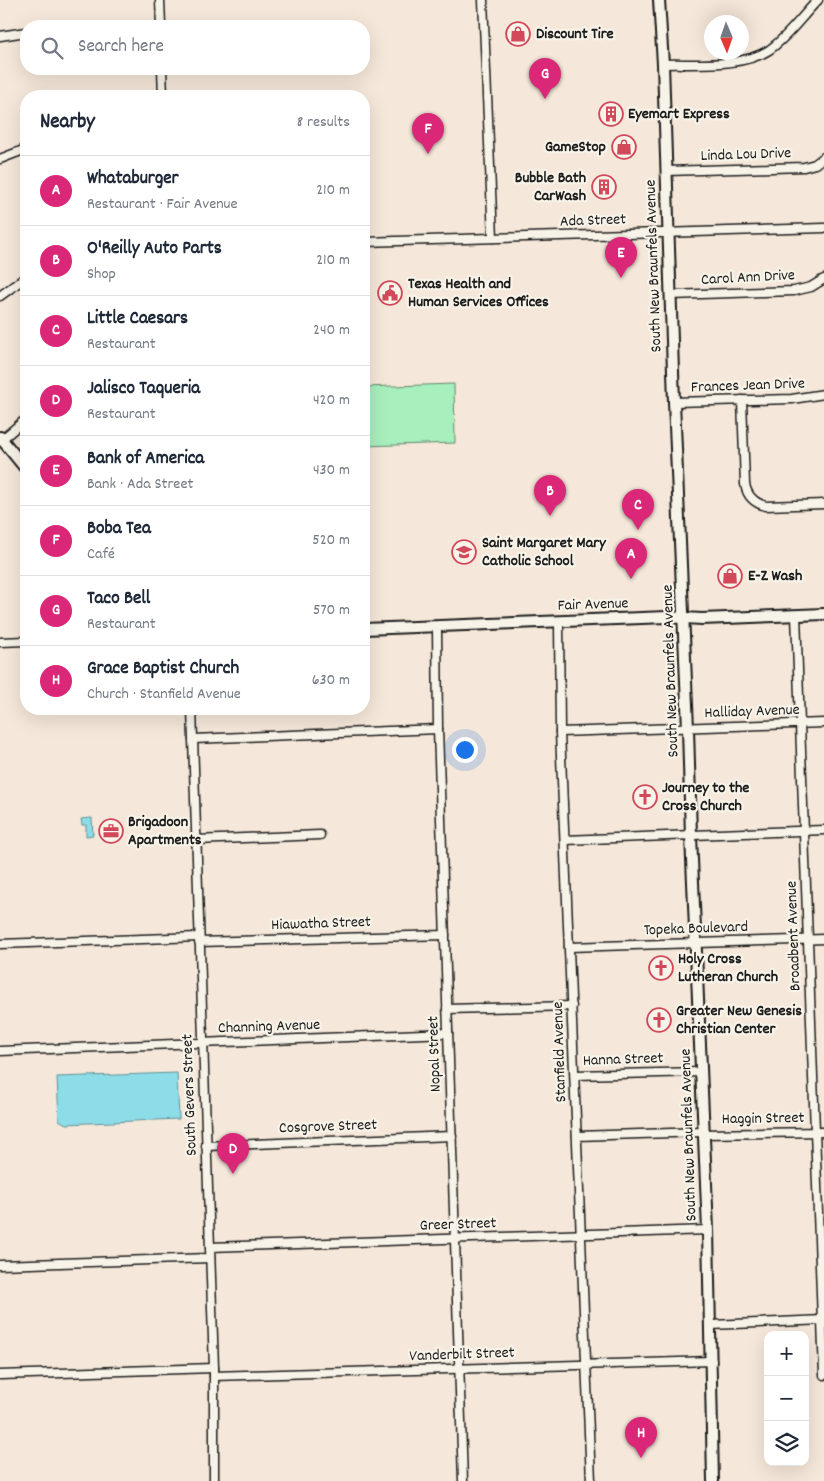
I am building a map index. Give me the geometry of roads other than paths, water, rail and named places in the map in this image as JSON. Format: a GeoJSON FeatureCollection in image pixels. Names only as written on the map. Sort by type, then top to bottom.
{"type":"FeatureCollection","features":[{"type":"Feature","properties":{"kind":"main road","name":"South New Braunfels Avenue"},"geometry":{"type":"LineString","coordinates":[[660,3],[674,402],[708,1230],[713,1481]]}},
{"type":"Feature","properties":{"kind":"main road"},"geometry":{"type":"LineString","coordinates":[[1,439],[20,462]]}},
{"type":"Feature","properties":{"kind":"main road","name":"Fair Avenue"},"geometry":{"type":"LineString","coordinates":[[370,629],[559,621],[702,619],[824,614]]}},
{"type":"Feature","properties":{"kind":"street"},"geometry":{"type":"LineString","coordinates":[[160,0],[161,20]]}},
{"type":"Feature","properties":{"kind":"street"},"geometry":{"type":"LineString","coordinates":[[483,0],[493,238]]}},
{"type":"Feature","properties":{"kind":"street"},"geometry":{"type":"LineString","coordinates":[[663,64],[734,62],[756,56],[774,45],[818,0]]}},
{"type":"Feature","properties":{"kind":"street"},"geometry":{"type":"LineString","coordinates":[[0,36],[20,33]]}},
{"type":"Feature","properties":{"kind":"street"},"geometry":{"type":"LineString","coordinates":[[162,75],[163,90]]}},
{"type":"Feature","properties":{"kind":"street"},"geometry":{"type":"LineString","coordinates":[[0,159],[20,151]]}},
{"type":"Feature","properties":{"kind":"street","name":"Linda Lou Drive"},"geometry":{"type":"LineString","coordinates":[[666,171],[804,167],[815,164],[824,157]]}},
{"type":"Feature","properties":{"kind":"street","name":"Ada Street"},"geometry":{"type":"LineString","coordinates":[[370,242],[824,228]]}},
{"type":"Feature","properties":{"kind":"street","name":"Carol Ann Drive"},"geometry":{"type":"LineString","coordinates":[[670,295],[794,291],[811,287],[824,279]]}},
{"type":"Feature","properties":{"kind":"street"},"geometry":{"type":"LineString","coordinates":[[0,296],[20,281]]}},
{"type":"Feature","properties":{"kind":"street","name":"Frances Jean Drive"},"geometry":{"type":"LineString","coordinates":[[674,402],[792,399],[824,394]]}},
{"type":"Feature","properties":{"kind":"street"},"geometry":{"type":"LineString","coordinates":[[742,400],[745,484],[748,495],[753,500],[766,506],[824,504]]}},
{"type":"Feature","properties":{"kind":"street"},"geometry":{"type":"LineString","coordinates":[[1,439],[20,424]]}},
{"type":"Feature","properties":{"kind":"street","name":"Broadbent Avenue"},"geometry":{"type":"LineString","coordinates":[[796,615],[808,940],[820,1132],[824,1376]]}},
{"type":"Feature","properties":{"kind":"street","name":"Stanfield Avenue"},"geometry":{"type":"LineString","coordinates":[[559,621],[560,732],[591,1481]]}},
{"type":"Feature","properties":{"kind":"street","name":"Nopal Street"},"geometry":{"type":"LineString","coordinates":[[437,626],[438,729],[463,1481]]}},
{"type":"Feature","properties":{"kind":"street"},"geometry":{"type":"LineString","coordinates":[[0,642],[20,641]]}},
{"type":"Feature","properties":{"kind":"street","name":"South Gevers Street"},"geometry":{"type":"LineString","coordinates":[[192,715],[214,1372],[214,1481]]}},
{"type":"Feature","properties":{"kind":"street","name":"Halliday Avenue"},"geometry":{"type":"LineString","coordinates":[[560,732],[824,723]]}},
{"type":"Feature","properties":{"kind":"street"},"geometry":{"type":"LineString","coordinates":[[193,739],[438,729]]}},
{"type":"Feature","properties":{"kind":"street"},"geometry":{"type":"LineString","coordinates":[[565,840],[824,830]]}},
{"type":"Feature","properties":{"kind":"street"},"geometry":{"type":"LineString","coordinates":[[196,840],[320,835]]}},
{"type":"Feature","properties":{"kind":"street","name":"Hiawatha Street"},"geometry":{"type":"LineString","coordinates":[[0,944],[445,935]]}},
{"type":"Feature","properties":{"kind":"street","name":"Topeka Boulevard"},"geometry":{"type":"LineString","coordinates":[[569,947],[824,939]]}},
{"type":"Feature","properties":{"kind":"street"},"geometry":{"type":"LineString","coordinates":[[447,1009],[572,1006]]}},
{"type":"Feature","properties":{"kind":"street","name":"Channing Avenue"},"geometry":{"type":"LineString","coordinates":[[0,1050],[448,1033]]}},
{"type":"Feature","properties":{"kind":"street","name":"Hanna Street"},"geometry":{"type":"LineString","coordinates":[[575,1075],[702,1072]]}},
{"type":"Feature","properties":{"kind":"street","name":"Haggin Street"},"geometry":{"type":"LineString","coordinates":[[577,1136],[820,1132]]}},
{"type":"Feature","properties":{"kind":"street","name":"Cosgrove Street"},"geometry":{"type":"LineString","coordinates":[[206,1146],[452,1136]]}},
{"type":"Feature","properties":{"kind":"street","name":"Greer Street"},"geometry":{"type":"LineString","coordinates":[[210,1247],[708,1230]]}},
{"type":"Feature","properties":{"kind":"street"},"geometry":{"type":"LineString","coordinates":[[0,1265],[210,1258]]}},
{"type":"Feature","properties":{"kind":"street"},"geometry":{"type":"LineString","coordinates":[[710,1325],[823,1320]]}},
{"type":"Feature","properties":{"kind":"street","name":"Vanderbilt Street"},"geometry":{"type":"LineString","coordinates":[[0,1376],[460,1369],[712,1361]]}},
{"type":"Feature","properties":{"kind":"water"},"geometry":{"type":"Polygon","coordinates":[[[92,818],[93,835],[86,836],[86,825],[82,825],[81,819],[92,818]]]}},
{"type":"Feature","properties":{"kind":"water"},"geometry":{"type":"Polygon","coordinates":[[[177,1073],[179,1119],[66,1124],[59,1120],[57,1077],[177,1073]]]}},
{"type":"Feature","properties":{"kind":"place","name":"Discount Tire"},"geometry":{"type":"Point","coordinates":[518,34]}},
{"type":"Feature","properties":{"kind":"place","name":"Taco Bell"},"geometry":{"type":"Point","coordinates":[545,99]}},
{"type":"Feature","properties":{"kind":"place","name":"Eyemart Express"},"geometry":{"type":"Point","coordinates":[611,114]}},
{"type":"Feature","properties":{"kind":"place","name":"GameStop"},"geometry":{"type":"Point","coordinates":[624,147]}},
{"type":"Feature","properties":{"kind":"place","name":"Boba Tea"},"geometry":{"type":"Point","coordinates":[428,154]}},
{"type":"Feature","properties":{"kind":"place","name":"Bubble Bath CarWash"},"geometry":{"type":"Point","coordinates":[604,187]}},
{"type":"Feature","properties":{"kind":"place","name":"Bank of America"},"geometry":{"type":"Point","coordinates":[621,278]}},
{"type":"Feature","properties":{"kind":"place","name":"Texas Health and Human Services Offices"},"geometry":{"type":"Point","coordinates":[390,293]}},
{"type":"Feature","properties":{"kind":"place","name":"O'Reilly Auto Parts"},"geometry":{"type":"Point","coordinates":[550,516]}},
{"type":"Feature","properties":{"kind":"place","name":"Little Caesars"},"geometry":{"type":"Point","coordinates":[638,530]}},
{"type":"Feature","properties":{"kind":"place","name":"Saint Margaret Mary Catholic School"},"geometry":{"type":"Point","coordinates":[464,552]}},
{"type":"Feature","properties":{"kind":"place","name":"E-Z Wash"},"geometry":{"type":"Point","coordinates":[730,576]}},
{"type":"Feature","properties":{"kind":"place","name":"Whataburger"},"geometry":{"type":"Point","coordinates":[631,579]}},
{"type":"Feature","properties":{"kind":"place","name":"Journey to the Cross Church"},"geometry":{"type":"Point","coordinates":[645,797]}},
{"type":"Feature","properties":{"kind":"place","name":"Brigadoon Apartments"},"geometry":{"type":"Point","coordinates":[111,831]}},
{"type":"Feature","properties":{"kind":"place","name":"Holy Cross Lutheran Church"},"geometry":{"type":"Point","coordinates":[661,968]}},
{"type":"Feature","properties":{"kind":"place","name":"Greater New Genesis Christian Center"},"geometry":{"type":"Point","coordinates":[659,1020]}},
{"type":"Feature","properties":{"kind":"place","name":"Jalisco Taqueria"},"geometry":{"type":"Point","coordinates":[233,1174]}},
{"type":"Feature","properties":{"kind":"place","name":"Grace Baptist Church"},"geometry":{"type":"Point","coordinates":[641,1458]}}]}
